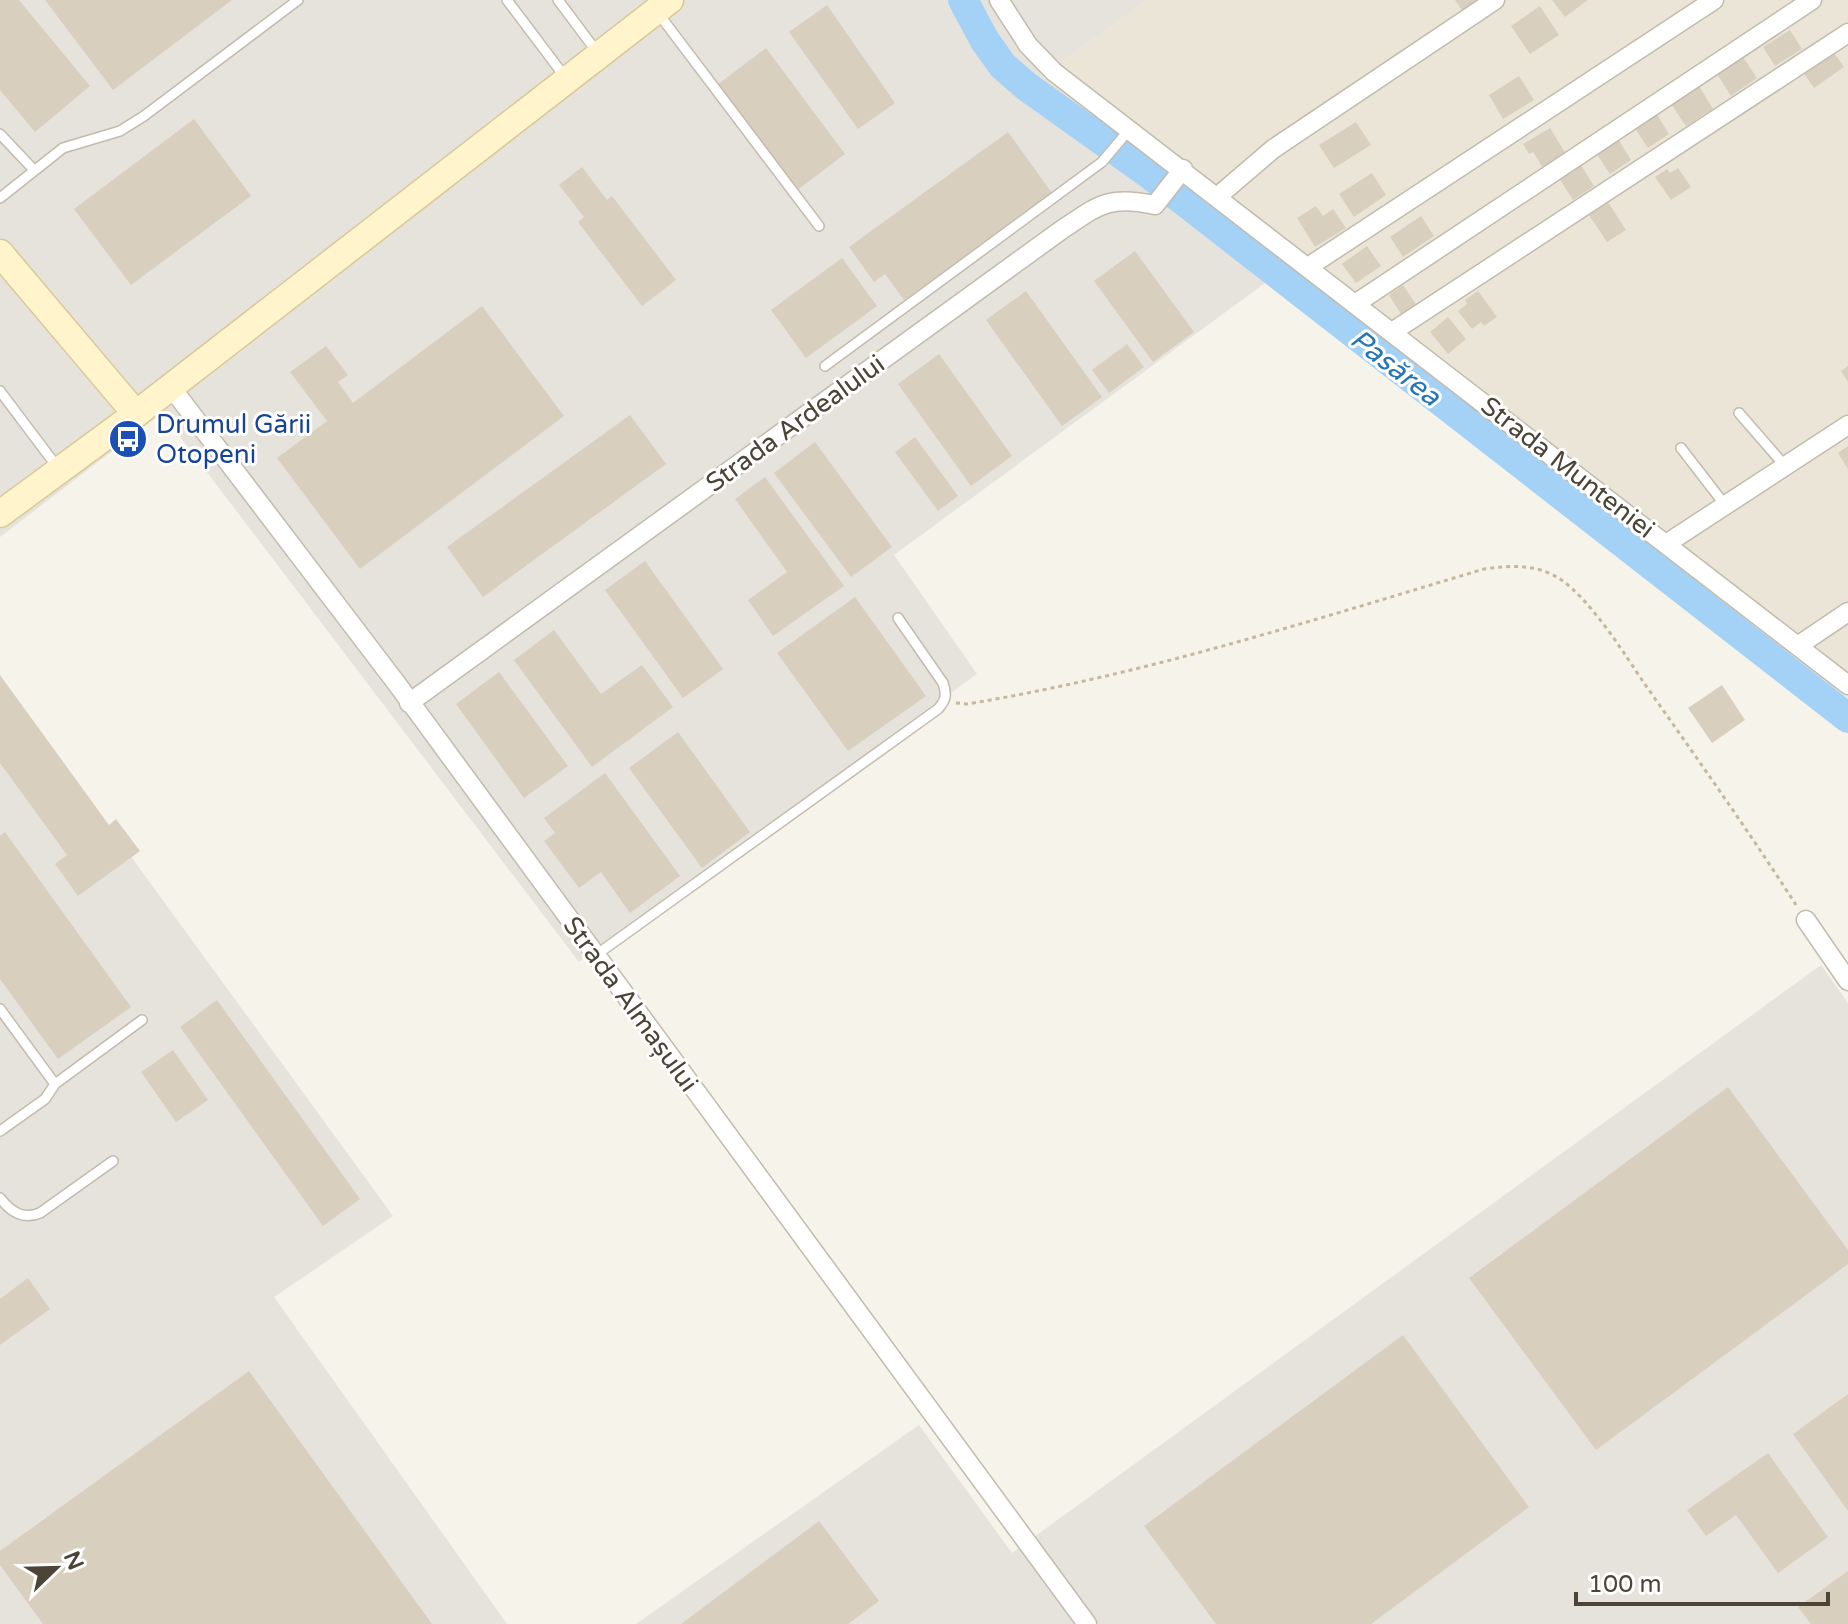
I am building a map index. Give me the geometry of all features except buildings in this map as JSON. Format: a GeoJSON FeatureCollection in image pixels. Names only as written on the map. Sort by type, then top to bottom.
{"type":"FeatureCollection","features":[{"type":"Feature","properties":{"kind":"main road"},"geometry":{"type":"LineString","coordinates":[[0,514],[136,414],[663,5]]}},
{"type":"Feature","properties":{"kind":"main road"},"geometry":{"type":"LineString","coordinates":[[0,253],[136,414]]}},
{"type":"Feature","properties":{"kind":"street","name":"Strada Munteniei"},"geometry":{"type":"LineString","coordinates":[[999,0],[1028,45],[1125,136],[1217,197],[1848,685]]}},
{"type":"Feature","properties":{"kind":"street"},"geometry":{"type":"LineString","coordinates":[[1217,197],[1273,149],[1495,0]]}},
{"type":"Feature","properties":{"kind":"street"},"geometry":{"type":"LineString","coordinates":[[1538,115],[1539,104],[1547,96],[1697,0]]}},
{"type":"Feature","properties":{"kind":"street"},"geometry":{"type":"LineString","coordinates":[[1308,267],[1714,0]]}},
{"type":"Feature","properties":{"kind":"street"},"geometry":{"type":"LineString","coordinates":[[1355,304],[1812,0]]}},
{"type":"Feature","properties":{"kind":"street"},"geometry":{"type":"LineString","coordinates":[[1392,332],[1848,33]]}},
{"type":"Feature","properties":{"kind":"street","name":"Strada Ardealului"},"geometry":{"type":"LineString","coordinates":[[409,703],[1097,206],[1116,200],[1155,205],[1179,174]]}},
{"type":"Feature","properties":{"kind":"street","name":"Strada Almașului"},"geometry":{"type":"LineString","coordinates":[[171,387],[596,955],[1087,1624]]}},
{"type":"Feature","properties":{"kind":"street"},"geometry":{"type":"LineString","coordinates":[[1666,544],[1848,425]]}},
{"type":"Feature","properties":{"kind":"street"},"geometry":{"type":"LineString","coordinates":[[1799,645],[1848,612]]}},
{"type":"Feature","properties":{"kind":"street"},"geometry":{"type":"LineString","coordinates":[[1806,920],[1848,981]]}},
{"type":"Feature","properties":{"kind":"lane"},"geometry":{"type":"LineString","coordinates":[[0,198],[63,148],[120,131],[144,116],[298,0]]}},
{"type":"Feature","properties":{"kind":"lane"},"geometry":{"type":"LineString","coordinates":[[507,0],[567,80]]}},
{"type":"Feature","properties":{"kind":"lane"},"geometry":{"type":"LineString","coordinates":[[558,0],[600,55]]}},
{"type":"Feature","properties":{"kind":"lane"},"geometry":{"type":"LineString","coordinates":[[663,5],[819,226]]}},
{"type":"Feature","properties":{"kind":"lane"},"geometry":{"type":"LineString","coordinates":[[0,134],[34,170]]}},
{"type":"Feature","properties":{"kind":"lane"},"geometry":{"type":"LineString","coordinates":[[825,366],[1102,162],[1125,136]]}},
{"type":"Feature","properties":{"kind":"lane"},"geometry":{"type":"LineString","coordinates":[[0,391],[60,471]]}},
{"type":"Feature","properties":{"kind":"lane"},"geometry":{"type":"LineString","coordinates":[[1739,413],[1785,466]]}},
{"type":"Feature","properties":{"kind":"lane"},"geometry":{"type":"LineString","coordinates":[[1681,448],[1725,505]]}},
{"type":"Feature","properties":{"kind":"lane"},"geometry":{"type":"LineString","coordinates":[[596,955],[938,709],[947,693],[943,683],[898,618]]}},
{"type":"Feature","properties":{"kind":"lane"},"geometry":{"type":"LineString","coordinates":[[0,1009],[55,1084]]}},
{"type":"Feature","properties":{"kind":"lane"},"geometry":{"type":"LineString","coordinates":[[0,1131],[45,1099],[55,1084],[142,1020]]}},
{"type":"Feature","properties":{"kind":"lane"},"geometry":{"type":"LineString","coordinates":[[0,1198],[19,1216],[31,1217],[113,1161]]}},
{"type":"Feature","properties":{"kind":"path"},"geometry":{"type":"LineString","coordinates":[[945,701],[967,704],[982,702],[1143,668],[1484,569],[1509,565],[1543,570],[1574,590],[1623,653],[1756,842],[1806,920]]}},
{"type":"Feature","properties":{"kind":"shaded area"},"geometry":{"type":"Polygon","coordinates":[[[0,0],[1147,0],[1038,79],[1118,135],[1287,267],[894,555],[977,674],[579,962],[162,413],[0,537],[0,0]]]}},
{"type":"Feature","properties":{"kind":"shaded area"},"geometry":{"type":"Polygon","coordinates":[[[1147,0],[1848,0],[1848,698],[1118,135],[1038,79],[1147,0]]]}},
{"type":"Feature","properties":{"kind":"shaded area"},"geometry":{"type":"Polygon","coordinates":[[[0,677],[393,1216],[274,1297],[507,1624],[0,1624],[0,677]]]}},
{"type":"Feature","properties":{"kind":"shaded area"},"geometry":{"type":"Polygon","coordinates":[[[1821,965],[1848,1003],[1848,1624],[636,1624],[919,1425],[1012,1553],[1821,965]]]}},
{"type":"Feature","properties":{"kind":"waterway","name":"Pasărea"},"geometry":{"type":"LineString","coordinates":[[963,0],[985,41],[1003,66],[1026,86],[1148,173],[1848,718]]}},
{"type":"Feature","properties":{"kind":"place","name":"Drumul Gării Otopeni"},"geometry":{"type":"Point","coordinates":[128,439]}}]}
